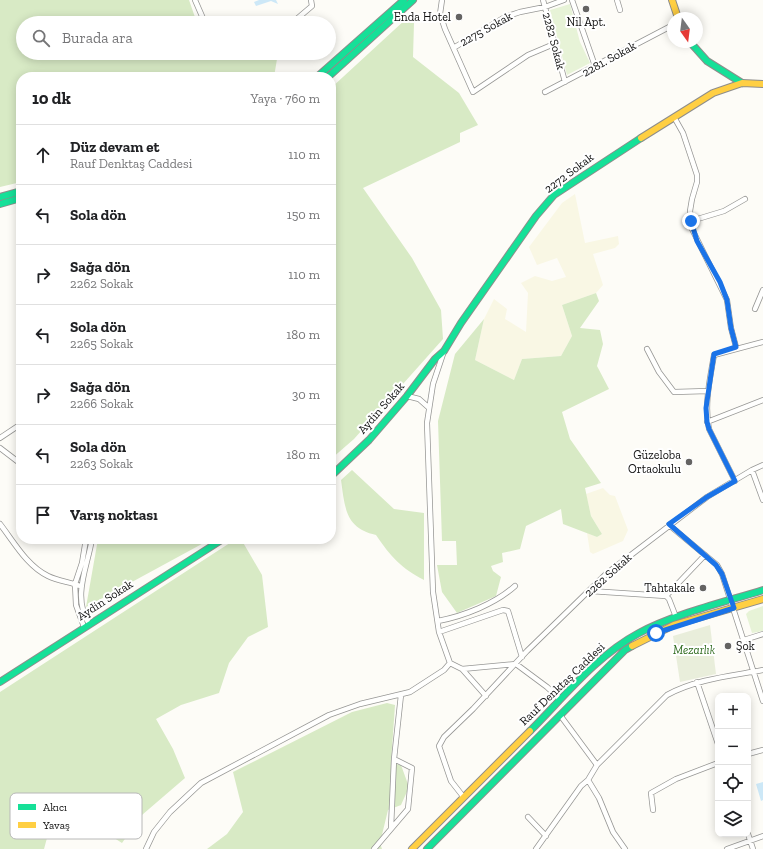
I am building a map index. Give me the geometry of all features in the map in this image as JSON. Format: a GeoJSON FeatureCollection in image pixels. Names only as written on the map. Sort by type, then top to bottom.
{"type":"FeatureCollection","features":[{"type":"Feature","properties":{"kind":"main road"},"geometry":{"type":"LineString","coordinates":[[323,72],[404,0]]}},
{"type":"Feature","properties":{"kind":"main road"},"geometry":{"type":"LineString","coordinates":[[334,72],[413,0]]}},
{"type":"Feature","properties":{"kind":"main road"},"geometry":{"type":"LineString","coordinates":[[672,0],[676,12]]}},
{"type":"Feature","properties":{"kind":"main road"},"geometry":{"type":"LineString","coordinates":[[694,48],[701,57],[742,83]]}},
{"type":"Feature","properties":{"kind":"main road","name":"2272 Sokak"},"geometry":{"type":"LineString","coordinates":[[444,351],[460,323],[527,228],[554,195],[605,160],[713,94],[742,83],[763,84]]}},
{"type":"Feature","properties":{"kind":"main road"},"geometry":{"type":"LineString","coordinates":[[0,197],[16,192]]}},
{"type":"Feature","properties":{"kind":"main road"},"geometry":{"type":"LineString","coordinates":[[0,204],[16,199]]}},
{"type":"Feature","properties":{"kind":"main road","name":"Aydin Sokak"},"geometry":{"type":"LineString","coordinates":[[336,471],[368,440],[407,396],[435,359],[444,351]]}},
{"type":"Feature","properties":{"kind":"main road","name":"Aydin Sokak"},"geometry":{"type":"LineString","coordinates":[[0,682],[215,544]]}},
{"type":"Feature","properties":{"kind":"main road","name":"Rauf Denktaş Caddesi"},"geometry":{"type":"LineString","coordinates":[[412,849],[559,701],[618,645],[640,631],[676,617],[763,590]]}},
{"type":"Feature","properties":{"kind":"main road","name":"Rauf Denktaş Caddesi"},"geometry":{"type":"LineString","coordinates":[[427,849],[609,665],[634,644],[678,625],[763,599]]}},
{"type":"Feature","properties":{"kind":"street"},"geometry":{"type":"LineString","coordinates":[[195,0],[202,16]]}},
{"type":"Feature","properties":{"kind":"street"},"geometry":{"type":"LineString","coordinates":[[442,0],[440,14],[445,29],[455,47],[473,92],[528,55],[554,44]]}},
{"type":"Feature","properties":{"kind":"street","name":"2282 Sokak"},"geometry":{"type":"LineString","coordinates":[[543,0],[565,82]]}},
{"type":"Feature","properties":{"kind":"street","name":"2275 Sokak"},"geometry":{"type":"LineString","coordinates":[[455,47],[505,17],[520,12],[545,7],[564,0]]}},
{"type":"Feature","properties":{"kind":"street"},"geometry":{"type":"LineString","coordinates":[[572,0],[595,66]]}},
{"type":"Feature","properties":{"kind":"street"},"geometry":{"type":"LineString","coordinates":[[617,0],[620,10]]}},
{"type":"Feature","properties":{"kind":"street"},"geometry":{"type":"LineString","coordinates":[[300,16],[312,6],[312,1]]}},
{"type":"Feature","properties":{"kind":"street","name":"2281. Sokak"},"geometry":{"type":"LineString","coordinates":[[545,92],[667,28]]}},
{"type":"Feature","properties":{"kind":"street"},"geometry":{"type":"LineString","coordinates":[[674,117],[682,133],[697,175],[697,182],[692,199],[691,221],[697,241],[720,282],[727,300],[731,328],[736,347]]}},
{"type":"Feature","properties":{"kind":"street"},"geometry":{"type":"LineString","coordinates":[[691,221],[724,211],[745,199]]}},
{"type":"Feature","properties":{"kind":"street"},"geometry":{"type":"LineString","coordinates":[[755,309],[763,290]]}},
{"type":"Feature","properties":{"kind":"street"},"geometry":{"type":"LineString","coordinates":[[735,481],[707,422],[706,408],[714,354],[736,347],[763,342]]}},
{"type":"Feature","properties":{"kind":"street"},"geometry":{"type":"LineString","coordinates":[[647,349],[659,372],[674,392],[708,391]]}},
{"type":"Feature","properties":{"kind":"street"},"geometry":{"type":"LineString","coordinates":[[444,351],[437,368],[428,407],[427,424],[433,592],[439,632],[450,663],[462,669],[486,696]]}},
{"type":"Feature","properties":{"kind":"street"},"geometry":{"type":"LineString","coordinates":[[407,396],[419,399],[428,407]]}},
{"type":"Feature","properties":{"kind":"street"},"geometry":{"type":"LineString","coordinates":[[707,422],[763,400]]}},
{"type":"Feature","properties":{"kind":"street"},"geometry":{"type":"LineString","coordinates":[[0,438],[16,427]]}},
{"type":"Feature","properties":{"kind":"street"},"geometry":{"type":"LineString","coordinates":[[0,448],[16,460]]}},
{"type":"Feature","properties":{"kind":"street","name":"2262 Sokak"},"geometry":{"type":"LineString","coordinates":[[462,799],[462,795],[451,781],[439,746],[444,736],[486,696],[522,657],[606,574],[669,524],[707,497],[763,465]]}},
{"type":"Feature","properties":{"kind":"street"},"geometry":{"type":"LineString","coordinates":[[752,470],[763,500]]}},
{"type":"Feature","properties":{"kind":"street"},"geometry":{"type":"LineString","coordinates":[[0,524],[21,553],[37,570],[49,577],[80,586]]}},
{"type":"Feature","properties":{"kind":"street"},"geometry":{"type":"LineString","coordinates":[[669,524],[716,565],[722,574],[763,701]]}},
{"type":"Feature","properties":{"kind":"street"},"geometry":{"type":"LineString","coordinates":[[85,544],[82,564],[75,584],[76,605],[87,625]]}},
{"type":"Feature","properties":{"kind":"street"},"geometry":{"type":"LineString","coordinates":[[87,625],[82,607],[80,586],[89,560],[91,544]]}},
{"type":"Feature","properties":{"kind":"street"},"geometry":{"type":"LineString","coordinates":[[666,596],[705,555]]}},
{"type":"Feature","properties":{"kind":"street"},"geometry":{"type":"LineString","coordinates":[[438,621],[453,618],[486,604],[505,595],[516,586]]}},
{"type":"Feature","properties":{"kind":"street"},"geometry":{"type":"LineString","coordinates":[[590,591],[666,596]]}},
{"type":"Feature","properties":{"kind":"street"},"geometry":{"type":"LineString","coordinates":[[666,596],[676,617]]}},
{"type":"Feature","properties":{"kind":"street"},"geometry":{"type":"LineString","coordinates":[[439,632],[503,610],[508,611],[522,657]]}},
{"type":"Feature","properties":{"kind":"street"},"geometry":{"type":"LineString","coordinates":[[744,640],[763,634]]}},
{"type":"Feature","properties":{"kind":"street"},"geometry":{"type":"LineString","coordinates":[[146,849],[154,832],[170,812],[201,783],[329,716],[360,704],[410,692],[444,670],[450,663]]}},
{"type":"Feature","properties":{"kind":"street"},"geometry":{"type":"LineString","coordinates":[[462,669],[516,664],[547,687],[559,698],[559,701]]}},
{"type":"Feature","properties":{"kind":"street"},"geometry":{"type":"LineString","coordinates":[[536,849],[581,786],[588,780],[597,765],[667,695],[679,688],[698,682],[763,670]]}},
{"type":"Feature","properties":{"kind":"street"},"geometry":{"type":"LineString","coordinates":[[698,682],[715,735]]}},
{"type":"Feature","properties":{"kind":"street"},"geometry":{"type":"LineString","coordinates":[[391,828],[394,759],[401,695]]}},
{"type":"Feature","properties":{"kind":"street"},"geometry":{"type":"LineString","coordinates":[[560,715],[597,765]]}},
{"type":"Feature","properties":{"kind":"street"},"geometry":{"type":"LineString","coordinates":[[751,753],[763,750]]}},
{"type":"Feature","properties":{"kind":"street"},"geometry":{"type":"LineString","coordinates":[[374,849],[408,809],[412,768],[394,759]]}},
{"type":"Feature","properties":{"kind":"street"},"geometry":{"type":"LineString","coordinates":[[653,810],[651,794],[676,779],[715,765]]}},
{"type":"Feature","properties":{"kind":"street"},"geometry":{"type":"LineString","coordinates":[[588,780],[599,798],[613,832],[625,849]]}},
{"type":"Feature","properties":{"kind":"street"},"geometry":{"type":"LineString","coordinates":[[528,817],[546,836]]}},
{"type":"Feature","properties":{"kind":"street"},"geometry":{"type":"LineString","coordinates":[[727,849],[763,836]]}},
{"type":"Feature","properties":{"kind":"street"},"geometry":{"type":"LineString","coordinates":[[749,837],[753,849]]}},
{"type":"Feature","properties":{"kind":"shaded area"},"geometry":{"type":"Polygon","coordinates":[[[575,194],[585,243],[618,236],[619,244],[615,248],[593,254],[603,285],[596,293],[562,305],[572,336],[561,356],[522,359],[514,380],[475,360],[484,319],[494,299],[507,309],[505,319],[526,332],[528,293],[521,283],[535,276],[552,281],[566,277],[557,258],[537,265],[529,247],[562,203],[575,194]]]}},
{"type":"Feature","properties":{"kind":"shaded area"},"geometry":{"type":"Polygon","coordinates":[[[603,488],[610,495],[615,496],[628,530],[623,541],[593,554],[590,552],[587,533],[597,537],[602,534],[591,516],[586,494],[603,488]]]}},
{"type":"Feature","properties":{"kind":"green space"},"geometry":{"type":"Polygon","coordinates":[[[0,0],[189,0],[195,16],[16,16],[16,60],[277,60],[275,72],[16,72],[16,183],[0,187],[0,0]]]}},
{"type":"Feature","properties":{"kind":"green space"},"geometry":{"type":"Polygon","coordinates":[[[570,4],[580,42],[590,63],[567,75],[550,10],[570,4]]]}},
{"type":"Feature","properties":{"kind":"green space"},"geometry":{"type":"Polygon","coordinates":[[[406,19],[414,23],[413,57],[459,93],[478,125],[460,133],[460,142],[363,188],[412,258],[441,310],[443,339],[354,439],[336,455],[336,83],[406,19]]]}},
{"type":"Feature","properties":{"kind":"green space"},"geometry":{"type":"Polygon","coordinates":[[[596,293],[599,301],[580,328],[600,330],[603,344],[597,366],[609,389],[562,412],[570,439],[601,483],[585,488],[591,516],[602,534],[597,537],[563,524],[561,509],[526,526],[520,549],[502,553],[503,562],[491,566],[493,571],[501,577],[496,596],[457,613],[442,592],[437,565],[457,565],[456,541],[442,541],[438,421],[455,354],[484,319],[475,360],[514,380],[522,359],[561,356],[572,336],[562,305],[596,293]]]}},
{"type":"Feature","properties":{"kind":"green space"},"geometry":{"type":"Polygon","coordinates":[[[352,470],[394,509],[424,513],[424,580],[409,571],[397,561],[376,535],[366,532],[352,522],[346,508],[341,480],[352,470]]]}},
{"type":"Feature","properties":{"kind":"green space"},"geometry":{"type":"Polygon","coordinates":[[[97,544],[202,544],[86,607],[97,544]]]}},
{"type":"Feature","properties":{"kind":"green space"},"geometry":{"type":"Polygon","coordinates":[[[228,544],[244,544],[262,575],[268,627],[248,637],[229,663],[219,693],[181,705],[156,719],[173,749],[185,778],[142,815],[142,793],[10,793],[10,839],[47,839],[44,849],[0,849],[0,692],[228,544]]]}},
{"type":"Feature","properties":{"kind":"green space"},"geometry":{"type":"Polygon","coordinates":[[[763,606],[763,631],[752,633],[746,614],[749,611],[763,606]]]}},
{"type":"Feature","properties":{"kind":"green space","name":"Mezarlık"},"geometry":{"type":"Polygon","coordinates":[[[710,625],[716,674],[680,682],[673,636],[710,625]]]}},
{"type":"Feature","properties":{"kind":"green space"},"geometry":{"type":"Polygon","coordinates":[[[387,703],[395,705],[391,763],[401,765],[409,787],[401,805],[388,810],[380,843],[382,849],[207,849],[227,834],[243,812],[233,772],[352,712],[387,703]]]}},
{"type":"Feature","properties":{"kind":"green space"},"geometry":{"type":"Polygon","coordinates":[[[116,839],[125,839],[122,843],[116,839]]]}},
{"type":"Feature","properties":{"kind":"water"},"geometry":{"type":"Polygon","coordinates":[[[259,0],[276,0],[278,4],[271,1],[256,6],[254,2],[259,0]]]}},
{"type":"Feature","properties":{"kind":"water"},"geometry":{"type":"Polygon","coordinates":[[[763,782],[763,800],[761,801],[756,784],[763,782]]]}},
{"type":"Feature","properties":{"kind":"traffic: fast"},"geometry":{"type":"LineString","coordinates":[[323,72],[404,0]]}},
{"type":"Feature","properties":{"kind":"traffic: fast"},"geometry":{"type":"LineString","coordinates":[[334,72],[413,0]]}},
{"type":"Feature","properties":{"kind":"traffic: fast"},"geometry":{"type":"LineString","coordinates":[[695,48],[707,61],[742,83]]}},
{"type":"Feature","properties":{"kind":"traffic: fast"},"geometry":{"type":"LineString","coordinates":[[336,471],[369,440],[407,396],[435,359],[444,351],[461,323],[536,216],[554,195],[641,138]]}},
{"type":"Feature","properties":{"kind":"traffic: fast"},"geometry":{"type":"LineString","coordinates":[[0,197],[16,192]]}},
{"type":"Feature","properties":{"kind":"traffic: fast"},"geometry":{"type":"LineString","coordinates":[[0,204],[16,199]]}},
{"type":"Feature","properties":{"kind":"traffic: fast"},"geometry":{"type":"LineString","coordinates":[[0,682],[215,544]]}},
{"type":"Feature","properties":{"kind":"traffic: fast"},"geometry":{"type":"LineString","coordinates":[[530,731],[581,678],[623,642],[668,620],[763,590]]}},
{"type":"Feature","properties":{"kind":"traffic: fast"},"geometry":{"type":"LineString","coordinates":[[427,849],[625,650],[632,646]]}},
{"type":"Feature","properties":{"kind":"traffic: slow"},"geometry":{"type":"LineString","coordinates":[[672,0],[676,12]]}},
{"type":"Feature","properties":{"kind":"traffic: slow"},"geometry":{"type":"LineString","coordinates":[[641,138],[713,93],[742,83],[763,84]]}},
{"type":"Feature","properties":{"kind":"traffic: slow"},"geometry":{"type":"LineString","coordinates":[[632,646],[674,625],[763,599]]}},
{"type":"Feature","properties":{"kind":"traffic: slow"},"geometry":{"type":"LineString","coordinates":[[412,849],[530,731]]}},
{"type":"Feature","properties":{"kind":"place","name":"Nil Apt."},"geometry":{"type":"Point","coordinates":[586,9]}},
{"type":"Feature","properties":{"kind":"place","name":"Enda Hotel"},"geometry":{"type":"Point","coordinates":[459,17]}},
{"type":"Feature","properties":{"kind":"place","name":"Güzeloba Ortaokulu"},"geometry":{"type":"Point","coordinates":[689,462]}},
{"type":"Feature","properties":{"kind":"place","name":"Tahtakale"},"geometry":{"type":"Point","coordinates":[703,588]}},
{"type":"Feature","properties":{"kind":"place","name":"Şok"},"geometry":{"type":"Point","coordinates":[728,646]}},
{"type":"Feature","properties":{"kind":"route"},"geometry":{"type":"LineString","coordinates":[[656,633],[734,608],[722,574],[716,565],[669,524],[707,497],[735,481],[709,429],[706,408],[714,354],[736,347],[731,328],[727,300],[720,282],[697,241],[692,229],[691,221]]}}]}
